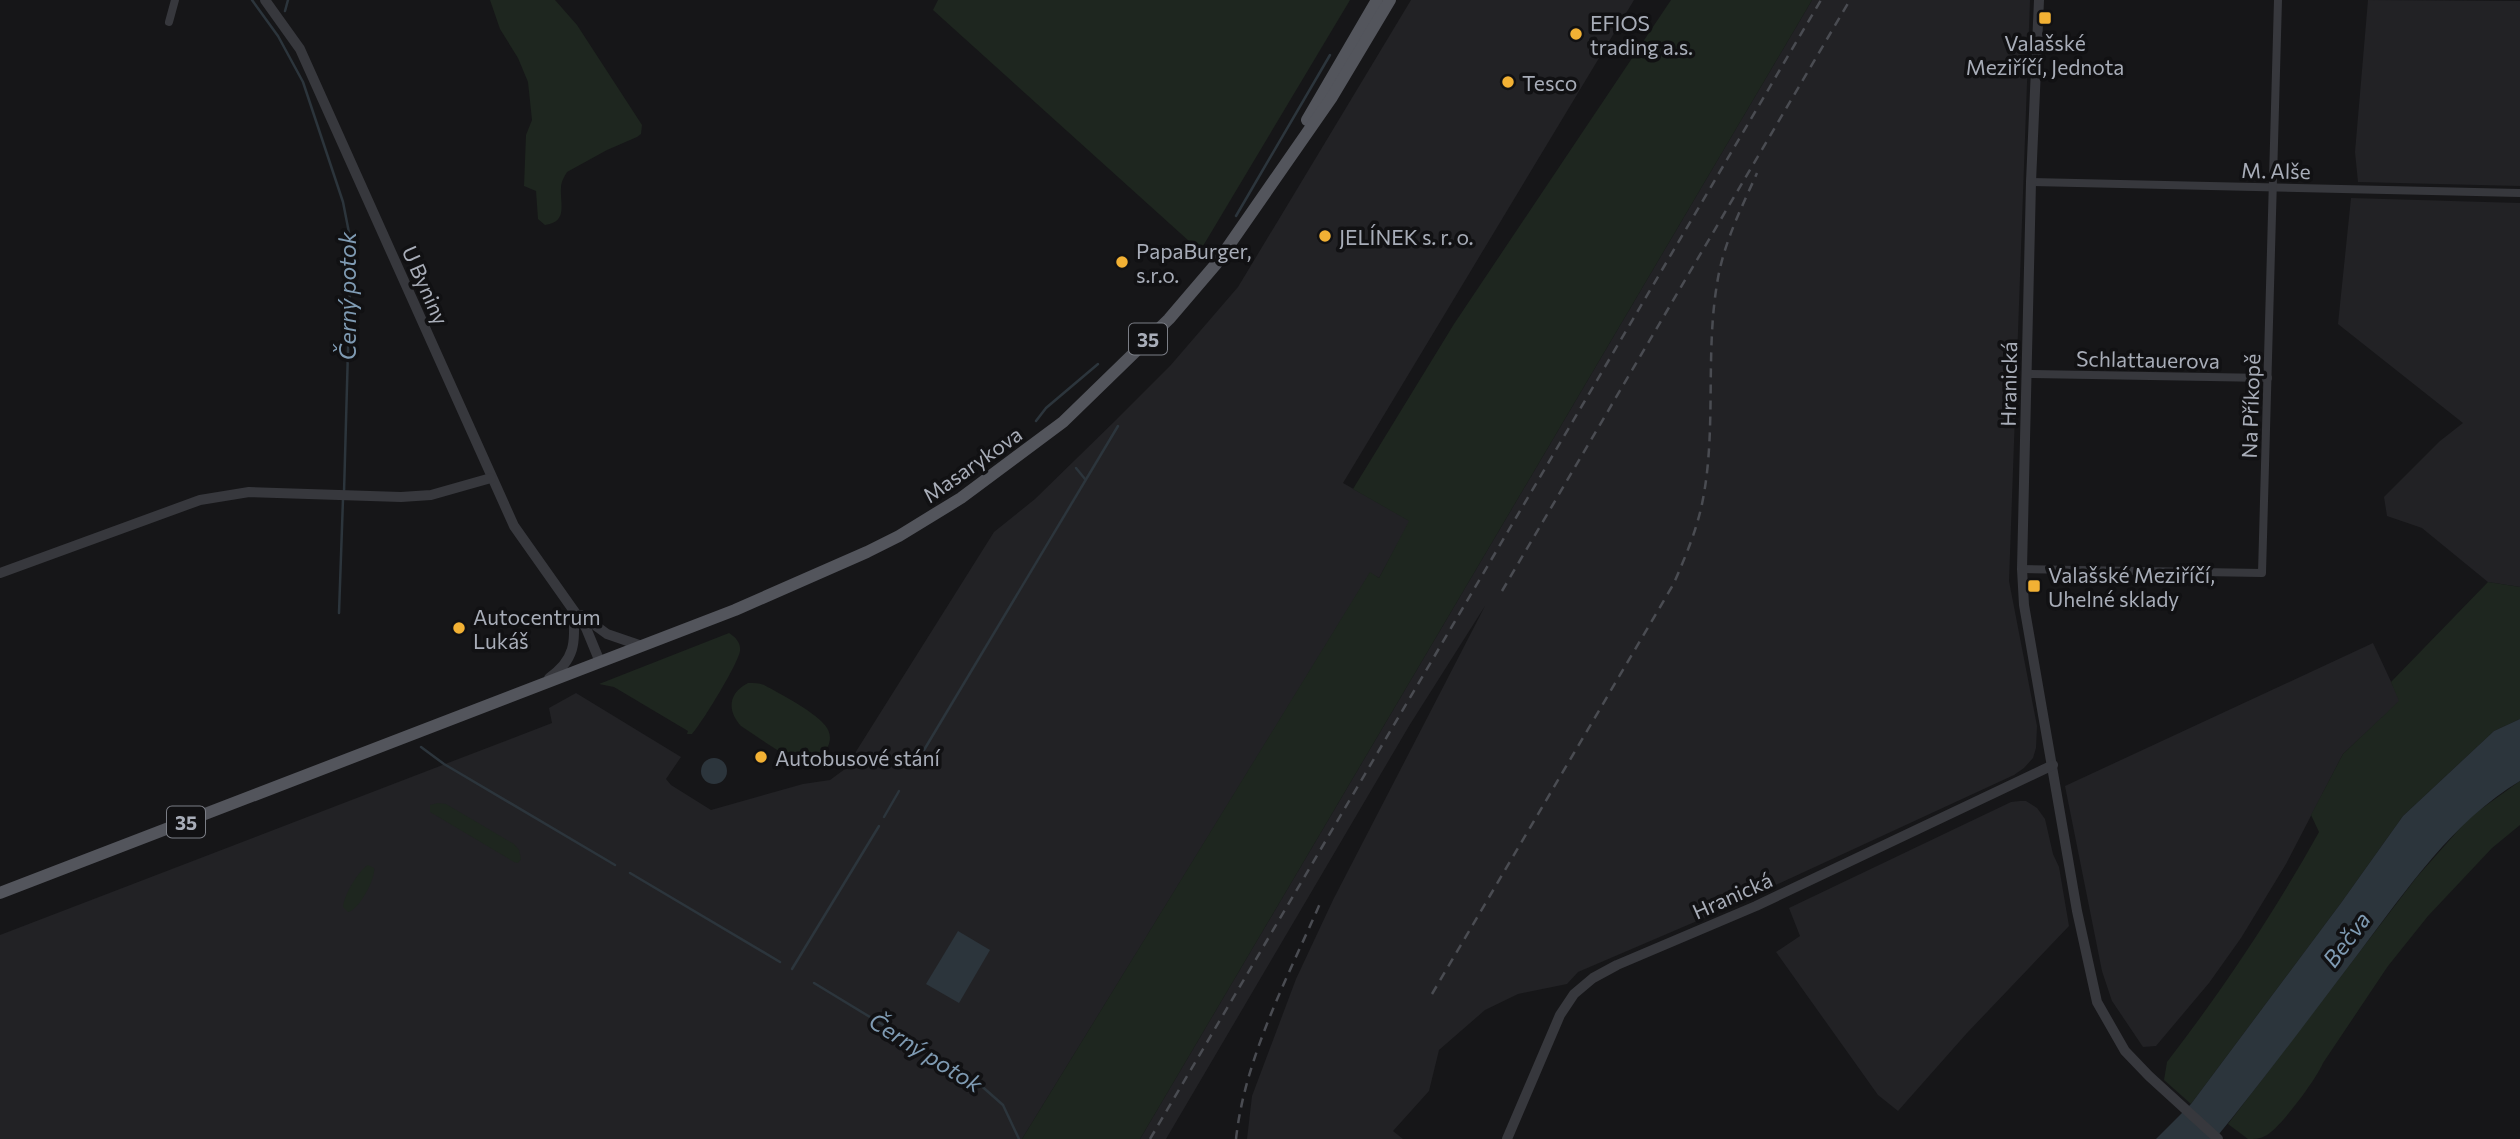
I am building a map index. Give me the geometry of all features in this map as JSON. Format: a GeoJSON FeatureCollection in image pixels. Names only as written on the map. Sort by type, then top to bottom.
{"type":"FeatureCollection","features":[{"type":"Feature","properties":{"kind":"main road","name":"Masarykova"},"geometry":{"type":"LineString","coordinates":[[1276,176],[1377,0]]}},
{"type":"Feature","properties":{"kind":"main road","name":"Masarykova"},"geometry":{"type":"LineString","coordinates":[[600,662],[746,606],[867,552],[930,518],[991,477],[1063,422],[1169,319],[1216,264],[1332,97],[1390,0]]}},
{"type":"Feature","properties":{"kind":"main road","name":"35"},"geometry":{"type":"LineString","coordinates":[[0,893],[600,662]]}},
{"type":"Feature","properties":{"kind":"street"},"geometry":{"type":"LineString","coordinates":[[169,22],[175,0]]}},
{"type":"Feature","properties":{"kind":"street","name":"U Byniny"},"geometry":{"type":"LineString","coordinates":[[265,0],[300,49],[514,526],[531,554],[573,608]]}},
{"type":"Feature","properties":{"kind":"street","name":"Hranická"},"geometry":{"type":"LineString","coordinates":[[2039,0],[2031,182],[2022,569],[2024,605],[2077,911],[2095,994],[2119,1042],[2149,1076],[2218,1139]]}},
{"type":"Feature","properties":{"kind":"street","name":"Na Příkopě"},"geometry":{"type":"LineString","coordinates":[[2022,569],[2262,573],[2278,0]]}},
{"type":"Feature","properties":{"kind":"street","name":"M. Alše"},"geometry":{"type":"LineString","coordinates":[[2031,182],[2520,193]]}},
{"type":"Feature","properties":{"kind":"street","name":"Schlattauerova"},"geometry":{"type":"LineString","coordinates":[[2028,374],[2268,379]]}},
{"type":"Feature","properties":{"kind":"street"},"geometry":{"type":"LineString","coordinates":[[0,573],[200,500],[249,492],[401,497],[431,495],[491,478]]}},
{"type":"Feature","properties":{"kind":"street"},"geometry":{"type":"LineString","coordinates":[[573,608],[607,634],[642,646]]}},
{"type":"Feature","properties":{"kind":"street"},"geometry":{"type":"LineString","coordinates":[[573,608],[586,628],[600,662]]}},
{"type":"Feature","properties":{"kind":"street"},"geometry":{"type":"LineString","coordinates":[[543,683],[565,667],[569,657],[575,629],[573,608]]}},
{"type":"Feature","properties":{"kind":"street","name":"Hranická"},"geometry":{"type":"LineString","coordinates":[[1507,1139],[1560,1015],[1574,994],[1593,978],[1617,965],[1756,906],[2053,765]]}},
{"type":"Feature","properties":{"kind":"shaded area"},"geometry":{"type":"Polygon","coordinates":[[[490,0],[555,0],[577,25],[642,125],[641,134],[637,137],[567,172],[561,186],[560,216],[545,225],[538,219],[536,191],[524,186],[526,135],[532,120],[528,82],[518,58],[500,29],[490,0]]]}},
{"type":"Feature","properties":{"kind":"shaded area"},"geometry":{"type":"Polygon","coordinates":[[[938,0],[1350,0],[1200,251],[933,10],[938,0]]]}},
{"type":"Feature","properties":{"kind":"shaded area"},"geometry":{"type":"Polygon","coordinates":[[[1411,0],[1634,0],[1343,483],[1410,521],[1379,578],[1370,573],[1022,1139],[0,1139],[0,935],[552,723],[549,708],[576,693],[681,757],[666,779],[671,785],[711,810],[803,784],[830,780],[845,769],[994,532],[1035,499],[1170,366],[1238,287],[1411,0]]]}},
{"type":"Feature","properties":{"kind":"shaded area"},"geometry":{"type":"Polygon","coordinates":[[[1671,0],[1812,0],[1140,1139],[1022,1139],[1370,572],[1379,578],[1409,521],[1353,489],[1454,324],[1671,0]]]}},
{"type":"Feature","properties":{"kind":"shaded area"},"geometry":{"type":"Polygon","coordinates":[[[1812,0],[2030,0],[2009,581],[2037,726],[2033,758],[2014,775],[1711,915],[1578,972],[1567,984],[1518,994],[1485,1010],[1439,1050],[1429,1091],[1393,1131],[1403,1139],[1247,1139],[1252,1096],[1296,979],[1333,900],[1485,606],[1409,726],[1166,1139],[1140,1139],[1812,0]]]}},
{"type":"Feature","properties":{"kind":"shaded area"},"geometry":{"type":"Polygon","coordinates":[[[2368,0],[2520,1],[2520,186],[2358,182],[2355,152],[2368,0]]]}},
{"type":"Feature","properties":{"kind":"shaded area"},"geometry":{"type":"Polygon","coordinates":[[[2351,198],[2520,203],[2520,587],[2488,582],[2422,528],[2387,516],[2384,497],[2440,441],[2463,423],[2338,324],[2351,198]]]}},
{"type":"Feature","properties":{"kind":"shaded area"},"geometry":{"type":"Polygon","coordinates":[[[2488,582],[2520,587],[2520,719],[2494,731],[2403,816],[2191,1104],[2164,1080],[2167,1062],[2248,950],[2302,862],[2319,832],[2311,815],[2343,754],[2399,701],[2391,682],[2488,582]]]}},
{"type":"Feature","properties":{"kind":"shaded area"},"geometry":{"type":"Polygon","coordinates":[[[729,633],[740,645],[738,658],[692,734],[687,734],[688,731],[614,687],[599,684],[729,633]]]}},
{"type":"Feature","properties":{"kind":"shaded area"},"geometry":{"type":"Polygon","coordinates":[[[2373,643],[2400,701],[2343,754],[2286,864],[2241,938],[2209,983],[2156,1046],[2143,1047],[2112,1001],[2102,971],[2065,786],[2373,643]]]}},
{"type":"Feature","properties":{"kind":"shaded area"},"geometry":{"type":"Polygon","coordinates":[[[748,683],[764,685],[823,722],[830,741],[823,753],[812,760],[791,758],[741,726],[733,714],[732,703],[736,692],[748,683]]]}},
{"type":"Feature","properties":{"kind":"shaded area"},"geometry":{"type":"Polygon","coordinates":[[[2520,781],[2520,825],[2492,848],[2428,916],[2388,966],[2288,1114],[2271,1132],[2257,1139],[2248,1139],[2228,1124],[2416,878],[2470,817],[2520,781]]]}},
{"type":"Feature","properties":{"kind":"shaded area"},"geometry":{"type":"Polygon","coordinates":[[[2026,801],[2037,808],[2045,819],[2053,854],[2059,867],[2069,926],[1967,1033],[1898,1111],[1878,1095],[1776,952],[1800,936],[1789,908],[2011,802],[2026,801]]]}},
{"type":"Feature","properties":{"kind":"shaded area"},"geometry":{"type":"Polygon","coordinates":[[[446,804],[514,844],[521,859],[518,863],[514,862],[430,812],[430,805],[446,804]]]}},
{"type":"Feature","properties":{"kind":"shaded area"},"geometry":{"type":"Polygon","coordinates":[[[368,865],[374,868],[370,886],[357,906],[348,912],[343,907],[346,896],[356,878],[368,865]]]}},
{"type":"Feature","properties":{"kind":"water","name":"Bečva"},"geometry":{"type":"Polygon","coordinates":[[[2520,719],[2520,781],[2474,816],[2433,857],[2215,1139],[2156,1139],[2191,1104],[2403,816],[2494,731],[2520,719]]]}},
{"type":"Feature","properties":{"kind":"water"},"geometry":{"type":"Polygon","coordinates":[[[714,758],[723,762],[727,771],[723,780],[714,784],[705,780],[701,771],[705,762],[714,758]]]}},
{"type":"Feature","properties":{"kind":"water"},"geometry":{"type":"Polygon","coordinates":[[[958,931],[990,950],[959,1003],[926,984],[958,931]]]}},
{"type":"Feature","properties":{"kind":"waterway","name":"Černý potok"},"geometry":{"type":"LineString","coordinates":[[252,0],[278,36],[303,82],[343,202],[351,243],[344,493]]}},
{"type":"Feature","properties":{"kind":"waterway"},"geometry":{"type":"LineString","coordinates":[[285,11],[288,0]]}},
{"type":"Feature","properties":{"kind":"waterway"},"geometry":{"type":"LineString","coordinates":[[1236,216],[1330,55]]}},
{"type":"Feature","properties":{"kind":"waterway"},"geometry":{"type":"LineString","coordinates":[[1036,421],[1046,408],[1098,364]]}},
{"type":"Feature","properties":{"kind":"waterway"},"geometry":{"type":"LineString","coordinates":[[924,750],[1118,426]]}},
{"type":"Feature","properties":{"kind":"waterway"},"geometry":{"type":"LineString","coordinates":[[1076,468],[1085,479]]}},
{"type":"Feature","properties":{"kind":"waterway","name":"Černý potok"},"geometry":{"type":"LineString","coordinates":[[339,613],[343,499]]}},
{"type":"Feature","properties":{"kind":"waterway","name":"Černý potok"},"geometry":{"type":"LineString","coordinates":[[421,747],[444,764],[615,865]]}},
{"type":"Feature","properties":{"kind":"waterway"},"geometry":{"type":"LineString","coordinates":[[884,817],[899,791]]}},
{"type":"Feature","properties":{"kind":"waterway"},"geometry":{"type":"LineString","coordinates":[[792,969],[879,826]]}},
{"type":"Feature","properties":{"kind":"waterway","name":"Černý potok"},"geometry":{"type":"LineString","coordinates":[[630,873],[780,962]]}},
{"type":"Feature","properties":{"kind":"waterway","name":"Černý potok"},"geometry":{"type":"LineString","coordinates":[[814,983],[977,1082],[1003,1105],[1019,1139]]}},
{"type":"Feature","properties":{"kind":"railway"},"geometry":{"type":"LineString","coordinates":[[1150,1139],[1821,0]]}},
{"type":"Feature","properties":{"kind":"railway"},"geometry":{"type":"LineString","coordinates":[[1502,591],[1850,0]]}},
{"type":"Feature","properties":{"kind":"railway"},"geometry":{"type":"LineString","coordinates":[[1432,994],[1673,585],[1686,555],[1700,514],[1706,477],[1717,284],[1728,241],[1757,173]]}},
{"type":"Feature","properties":{"kind":"railway"},"geometry":{"type":"LineString","coordinates":[[1236,1139],[1241,1108],[1258,1047],[1322,899]]}},
{"type":"Feature","properties":{"kind":"place","name":"Valašské Meziříčí, Jednota"},"geometry":{"type":"Point","coordinates":[2045,18]}},
{"type":"Feature","properties":{"kind":"place","name":"EFIOS trading a.s."},"geometry":{"type":"Point","coordinates":[1576,34]}},
{"type":"Feature","properties":{"kind":"place","name":"Tesco"},"geometry":{"type":"Point","coordinates":[1508,82]}},
{"type":"Feature","properties":{"kind":"place","name":"JELÍNEK s. r. o."},"geometry":{"type":"Point","coordinates":[1325,236]}},
{"type":"Feature","properties":{"kind":"place","name":"PapaBurger, s.r.o."},"geometry":{"type":"Point","coordinates":[1122,262]}},
{"type":"Feature","properties":{"kind":"place","name":"Valašské Meziříčí, Uhelné sklady"},"geometry":{"type":"Point","coordinates":[2034,586]}},
{"type":"Feature","properties":{"kind":"place","name":"Autocentrum Lukáš"},"geometry":{"type":"Point","coordinates":[459,628]}},
{"type":"Feature","properties":{"kind":"place","name":"Autobusové stání"},"geometry":{"type":"Point","coordinates":[761,757]}}]}
